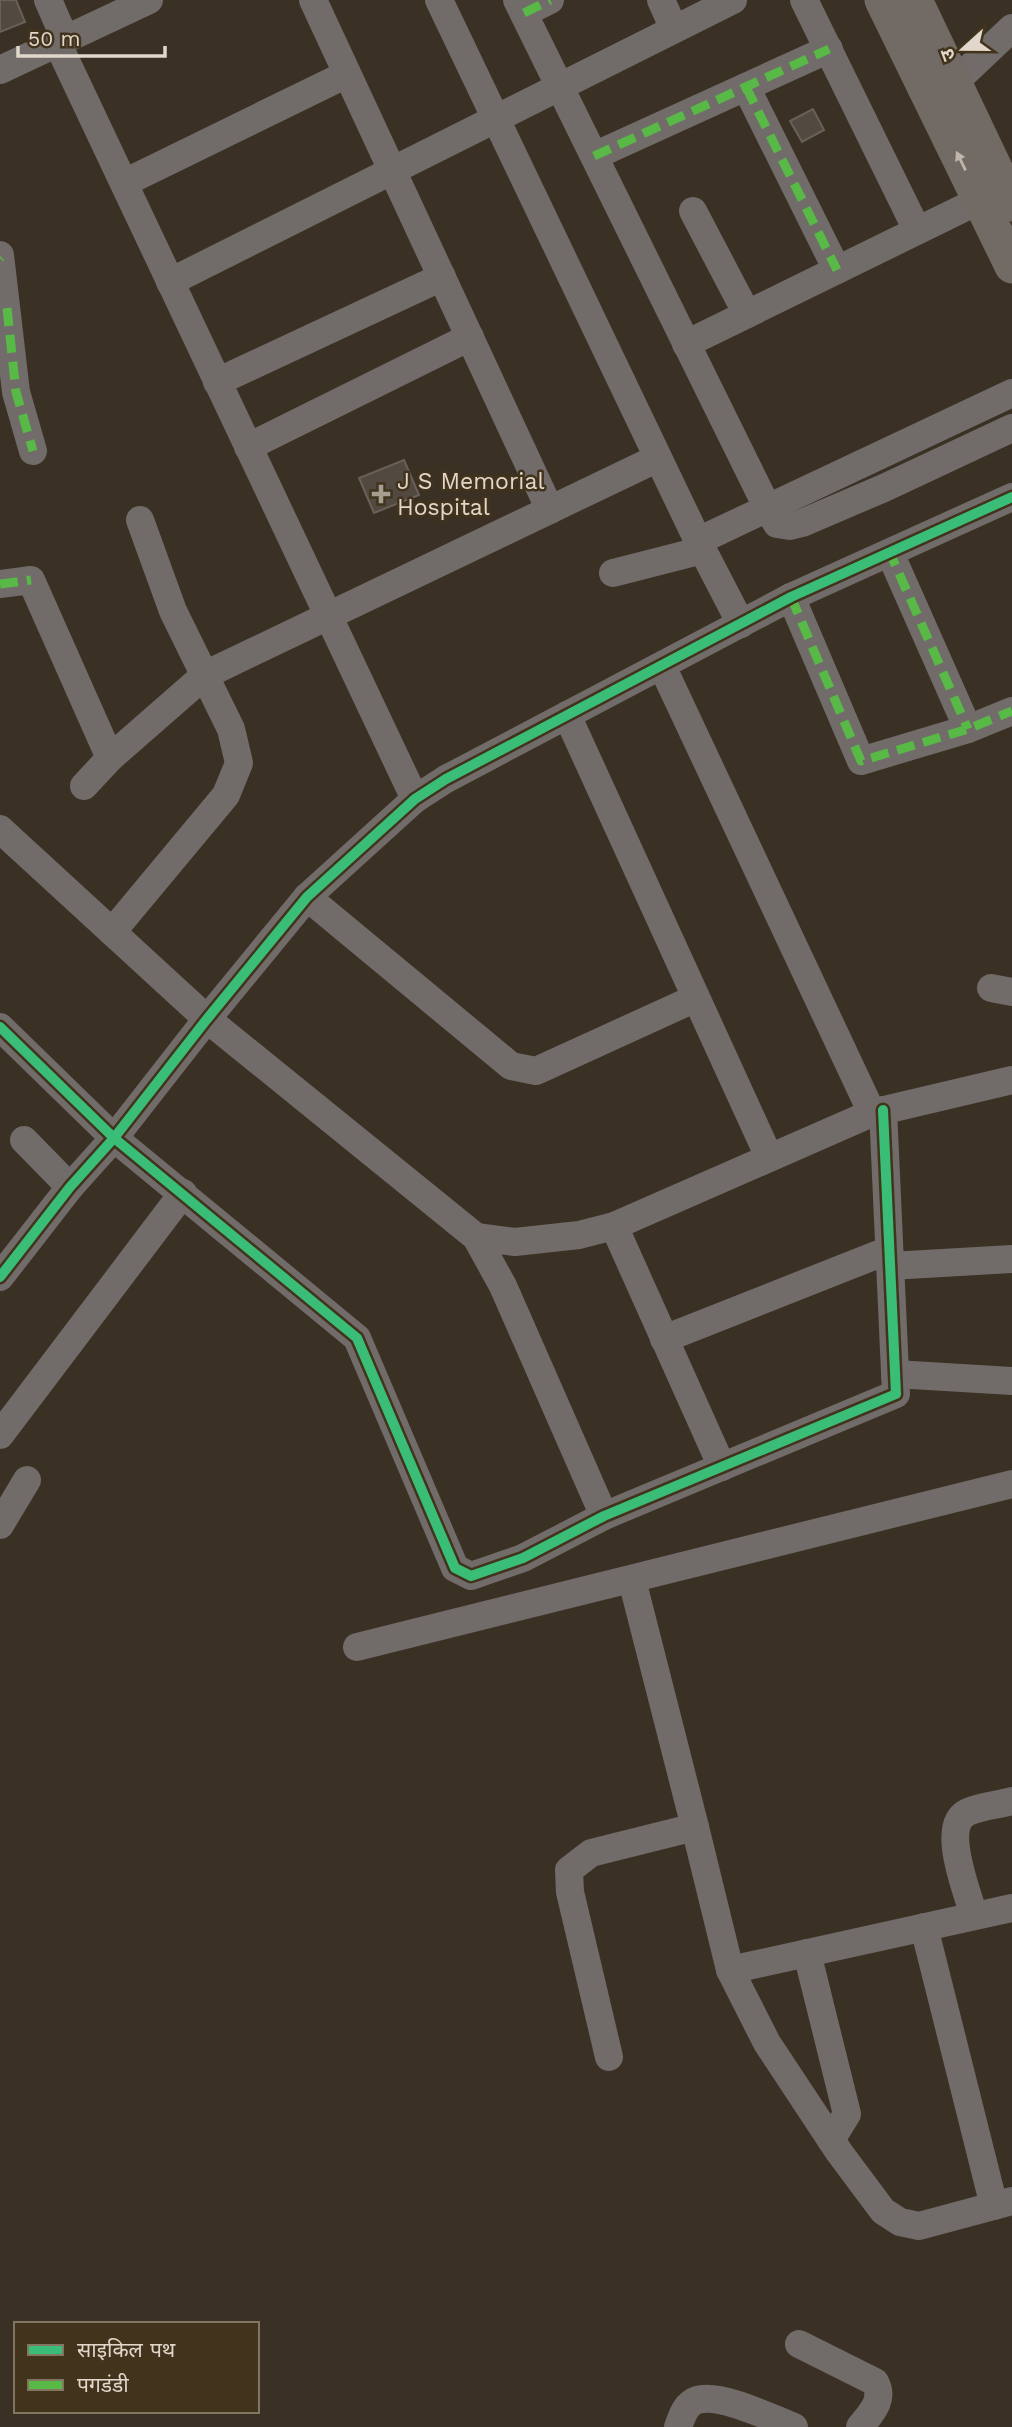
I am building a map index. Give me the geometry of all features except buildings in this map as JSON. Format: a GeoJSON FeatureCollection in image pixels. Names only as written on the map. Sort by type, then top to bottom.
{"type":"FeatureCollection","features":[{"type":"Feature","properties":{"kind":"main road"},"geometry":{"type":"LineString","coordinates":[[882,0],[944,93],[1002,194],[1012,266]]}},
{"type":"Feature","properties":{"kind":"main road"},"geometry":{"type":"LineString","coordinates":[[915,0],[944,93]]}},
{"type":"Feature","properties":{"kind":"street"},"geometry":{"type":"LineString","coordinates":[[48,0],[61,41],[124,183],[415,799]]}},
{"type":"Feature","properties":{"kind":"street"},"geometry":{"type":"LineString","coordinates":[[0,70],[149,0]]}},
{"type":"Feature","properties":{"kind":"street"},"geometry":{"type":"LineString","coordinates":[[313,0],[551,510]]}},
{"type":"Feature","properties":{"kind":"street"},"geometry":{"type":"LineString","coordinates":[[439,0],[700,545],[741,624]]}},
{"type":"Feature","properties":{"kind":"street"},"geometry":{"type":"LineString","coordinates":[[550,0],[520,6],[777,524],[790,526],[802,523],[1010,434]]}},
{"type":"Feature","properties":{"kind":"street"},"geometry":{"type":"LineString","coordinates":[[661,0],[674,29]]}},
{"type":"Feature","properties":{"kind":"street"},"geometry":{"type":"LineString","coordinates":[[170,282],[733,0]]}},
{"type":"Feature","properties":{"kind":"street"},"geometry":{"type":"LineString","coordinates":[[804,0],[917,230]]}},
{"type":"Feature","properties":{"kind":"street"},"geometry":{"type":"LineString","coordinates":[[944,93],[1012,28]]}},
{"type":"Feature","properties":{"kind":"street"},"geometry":{"type":"LineString","coordinates":[[594,156],[829,49]]}},
{"type":"Feature","properties":{"kind":"street"},"geometry":{"type":"LineString","coordinates":[[124,183],[347,74]]}},
{"type":"Feature","properties":{"kind":"street"},"geometry":{"type":"LineString","coordinates":[[746,87],[837,270]]}},
{"type":"Feature","properties":{"kind":"street"},"geometry":{"type":"LineString","coordinates":[[686,344],[917,230],[1002,194]]}},
{"type":"Feature","properties":{"kind":"street"},"geometry":{"type":"LineString","coordinates":[[694,211],[747,314]]}},
{"type":"Feature","properties":{"kind":"street"},"geometry":{"type":"LineString","coordinates":[[0,257],[16,392],[33,451]]}},
{"type":"Feature","properties":{"kind":"street"},"geometry":{"type":"LineString","coordinates":[[217,382],[442,277]]}},
{"type":"Feature","properties":{"kind":"street"},"geometry":{"type":"LineString","coordinates":[[248,447],[470,337]]}},
{"type":"Feature","properties":{"kind":"street"},"geometry":{"type":"LineString","coordinates":[[613,573],[700,545],[768,509],[1012,393]]}},
{"type":"Feature","properties":{"kind":"street"},"geometry":{"type":"LineString","coordinates":[[84,786],[110,758],[205,675],[658,458]]}},
{"type":"Feature","properties":{"kind":"street"},"geometry":{"type":"LineString","coordinates":[[0,1277],[70,1186],[114,1138],[206,1019],[307,897],[415,799],[446,779],[791,597],[1012,497]]}},
{"type":"Feature","properties":{"kind":"street"},"geometry":{"type":"LineString","coordinates":[[112,932],[226,795],[239,763],[231,729],[173,611],[140,520]]}},
{"type":"Feature","properties":{"kind":"street"},"geometry":{"type":"LineString","coordinates":[[890,553],[968,729]]}},
{"type":"Feature","properties":{"kind":"street"},"geometry":{"type":"LineString","coordinates":[[0,584],[31,580],[110,758]]}},
{"type":"Feature","properties":{"kind":"street"},"geometry":{"type":"LineString","coordinates":[[791,597],[861,761],[968,729],[1012,711]]}},
{"type":"Feature","properties":{"kind":"street"},"geometry":{"type":"LineString","coordinates":[[0,1027],[114,1138],[357,1338],[455,1568],[471,1577],[523,1558],[604,1516],[896,1394],[890,1258],[877,1111],[662,666]]}},
{"type":"Feature","properties":{"kind":"street"},"geometry":{"type":"LineString","coordinates":[[567,715],[769,1157]]}},
{"type":"Feature","properties":{"kind":"street"},"geometry":{"type":"LineString","coordinates":[[0,830],[206,1019],[476,1237],[503,1286],[604,1516]]}},
{"type":"Feature","properties":{"kind":"street"},"geometry":{"type":"LineString","coordinates":[[307,897],[510,1066],[536,1071],[696,998]]}},
{"type":"Feature","properties":{"kind":"street"},"geometry":{"type":"LineString","coordinates":[[476,1237],[515,1242],[579,1235],[614,1226],[877,1111],[1012,1080]]}},
{"type":"Feature","properties":{"kind":"street"},"geometry":{"type":"LineString","coordinates":[[24,1140],[70,1186]]}},
{"type":"Feature","properties":{"kind":"street"},"geometry":{"type":"LineString","coordinates":[[0,1435],[183,1193]]}},
{"type":"Feature","properties":{"kind":"street"},"geometry":{"type":"LineString","coordinates":[[614,1226],[722,1467]]}},
{"type":"Feature","properties":{"kind":"street"},"geometry":{"type":"LineString","coordinates":[[664,1339],[890,1258],[1012,1259]]}},
{"type":"Feature","properties":{"kind":"street"},"geometry":{"type":"LineString","coordinates":[[895,1374],[1012,1381]]}},
{"type":"Feature","properties":{"kind":"street"},"geometry":{"type":"LineString","coordinates":[[0,1525],[27,1480]]}},
{"type":"Feature","properties":{"kind":"street"},"geometry":{"type":"LineString","coordinates":[[357,1647],[1012,1484]]}},
{"type":"Feature","properties":{"kind":"street"},"geometry":{"type":"LineString","coordinates":[[632,1580],[730,1970],[767,2043],[831,2140],[883,2211],[900,2222],[919,2226],[1003,2203],[924,1927]]}},
{"type":"Feature","properties":{"kind":"street"},"geometry":{"type":"LineString","coordinates":[[974,1916],[956,1851],[954,1834],[958,1821],[967,1812],[1012,1801]]}},
{"type":"Feature","properties":{"kind":"street"},"geometry":{"type":"LineString","coordinates":[[609,2057],[570,1892],[569,1870],[591,1853],[695,1828]]}},
{"type":"Feature","properties":{"kind":"street"},"geometry":{"type":"LineString","coordinates":[[730,1970],[1012,1908]]}},
{"type":"Feature","properties":{"kind":"street"},"geometry":{"type":"LineString","coordinates":[[807,1953],[847,2114],[831,2140]]}},
{"type":"Feature","properties":{"kind":"street"},"geometry":{"type":"LineString","coordinates":[[799,2344],[875,2382],[880,2394],[878,2401],[860,2427]]}},
{"type":"Feature","properties":{"kind":"street"},"geometry":{"type":"LineString","coordinates":[[678,2427],[684,2411],[690,2405],[703,2400],[723,2401],[794,2427]]}},
{"type":"Feature","properties":{"kind":"marked path"},"geometry":{"type":"LineString","coordinates":[[524,13],[550,0]]}},
{"type":"Feature","properties":{"kind":"marked path"},"geometry":{"type":"LineString","coordinates":[[594,156],[829,49]]}},
{"type":"Feature","properties":{"kind":"marked path"},"geometry":{"type":"LineString","coordinates":[[746,87],[837,270]]}},
{"type":"Feature","properties":{"kind":"marked path"},"geometry":{"type":"LineString","coordinates":[[7,308],[16,392],[33,451]]}},
{"type":"Feature","properties":{"kind":"marked path"},"geometry":{"type":"LineString","coordinates":[[894,551],[890,553],[968,729]]}},
{"type":"Feature","properties":{"kind":"marked path"},"geometry":{"type":"LineString","coordinates":[[0,584],[31,580]]}},
{"type":"Feature","properties":{"kind":"marked path"},"geometry":{"type":"LineString","coordinates":[[791,597],[861,761],[968,729],[1012,711]]}},
{"type":"Feature","properties":{"kind":"cycle path"},"geometry":{"type":"LineString","coordinates":[[0,1277],[70,1187],[114,1138],[307,897],[415,799],[446,779],[791,597],[1012,497]]}},
{"type":"Feature","properties":{"kind":"cycle path"},"geometry":{"type":"LineString","coordinates":[[0,1027],[114,1138],[357,1338],[455,1568],[471,1576],[523,1558],[604,1516],[896,1394],[883,1110]]}},
{"type":"Feature","properties":{"kind":"place","name":"J S Memorial Hospital"},"geometry":{"type":"Point","coordinates":[381,494]}}]}
